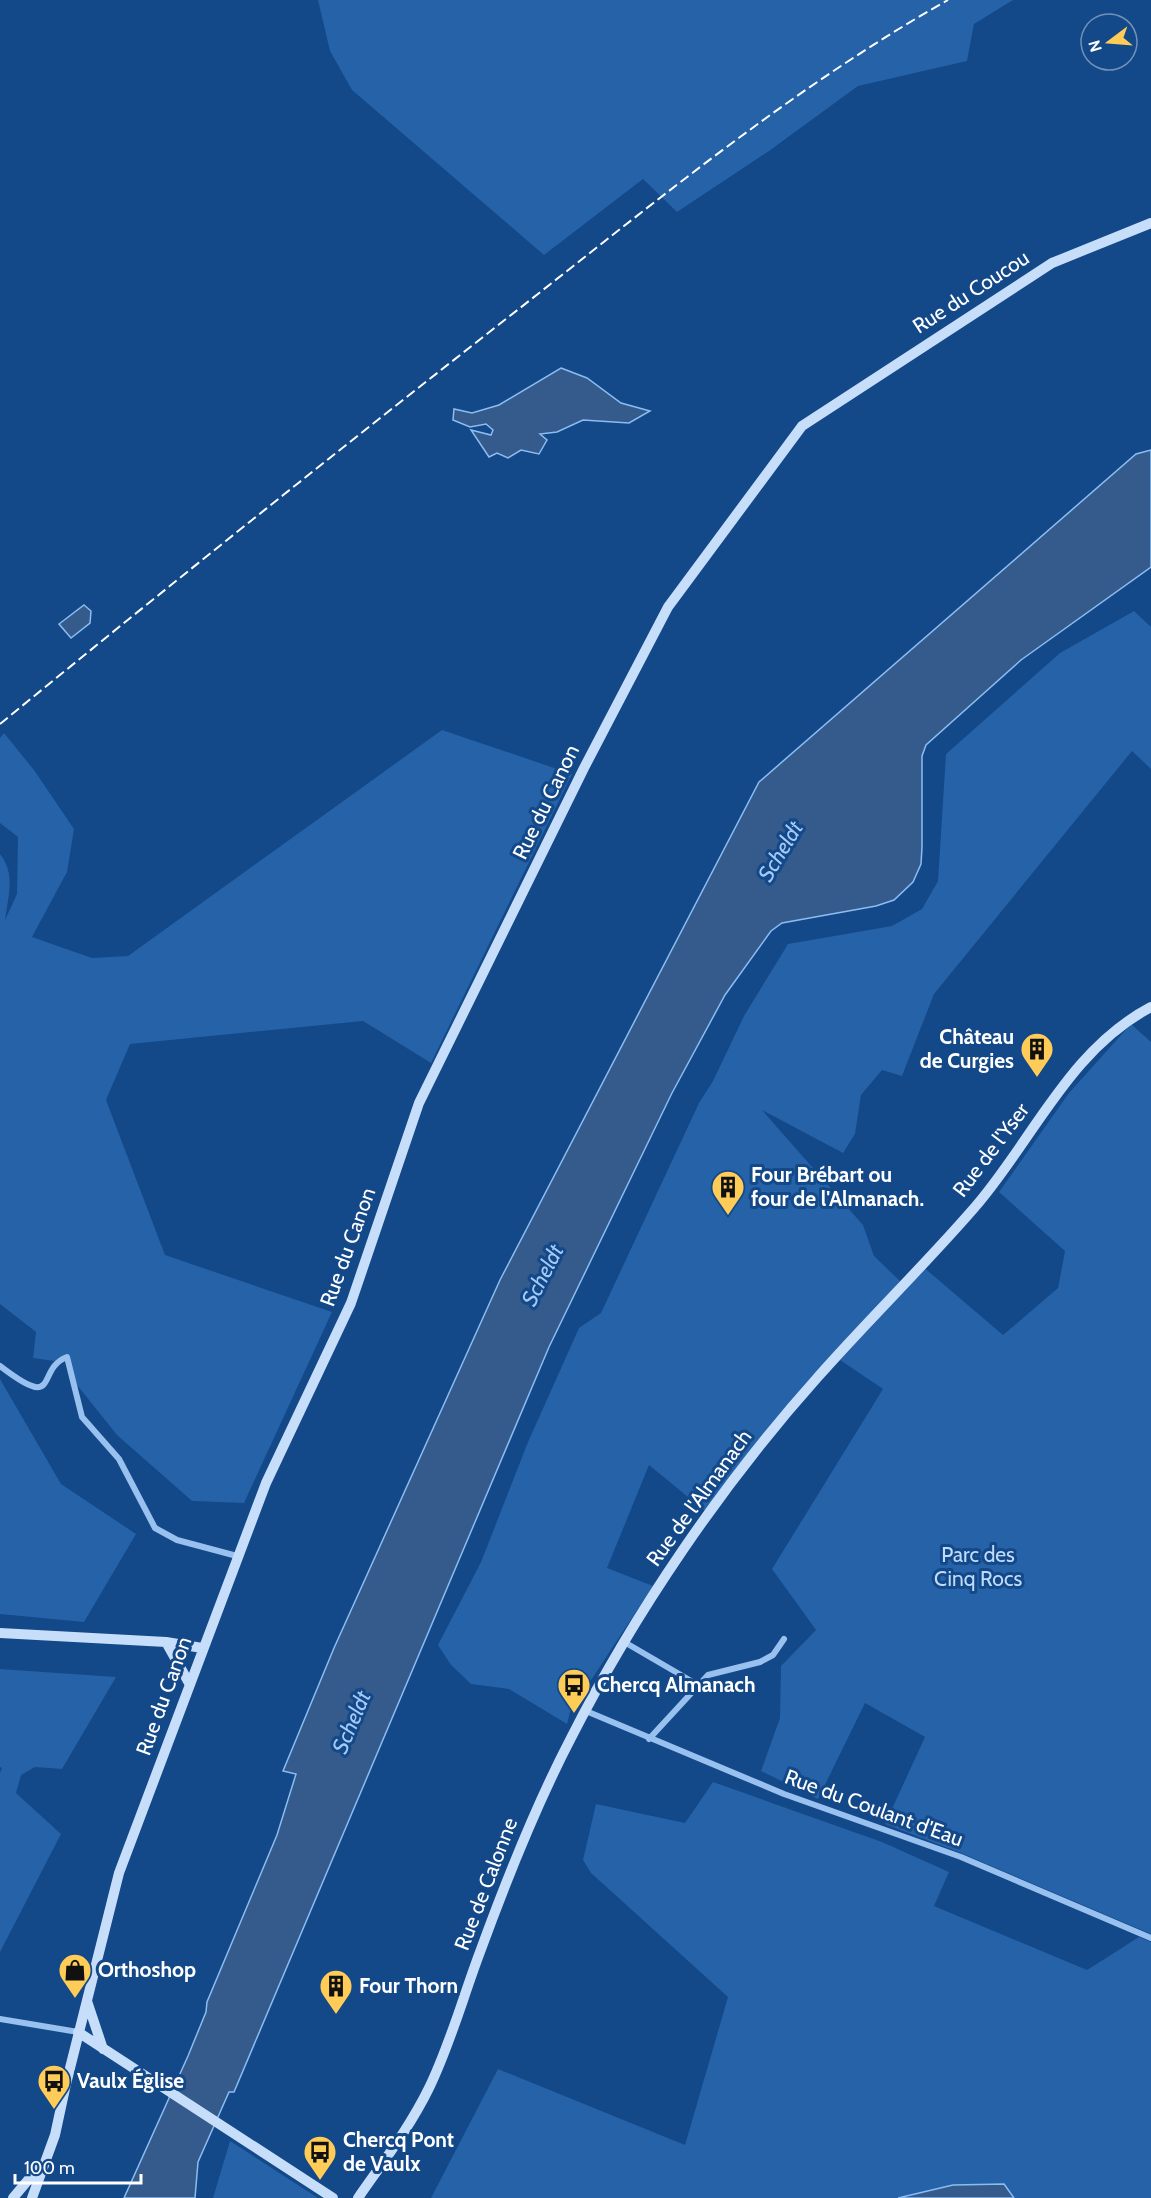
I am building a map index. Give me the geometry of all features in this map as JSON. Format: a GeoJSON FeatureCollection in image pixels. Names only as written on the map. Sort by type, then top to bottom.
{"type":"FeatureCollection","features":[{"type":"Feature","properties":{"kind":"main road","name":"Rue du Coucou"},"geometry":{"type":"LineString","coordinates":[[822,412],[1052,263],[1151,223]]}},
{"type":"Feature","properties":{"kind":"main road","name":"Rue du Canon"},"geometry":{"type":"LineString","coordinates":[[32,2198],[55,2135],[86,1998],[119,1873],[266,1483],[351,1304],[419,1103],[584,768],[668,607],[802,426],[822,412]]}},
{"type":"Feature","properties":{"kind":"main road","name":"Rue de l'Yser"},"geometry":{"type":"LineString","coordinates":[[867,1323],[976,1206],[1082,1062],[1111,1034],[1151,1007]]}},
{"type":"Feature","properties":{"kind":"main road","name":"Rue de l'Almanach"},"geometry":{"type":"LineString","coordinates":[[586,1711],[690,1541],[732,1482],[815,1379],[867,1323]]}},
{"type":"Feature","properties":{"kind":"main road"},"geometry":{"type":"LineString","coordinates":[[0,1633],[166,1642],[202,1648]]}},
{"type":"Feature","properties":{"kind":"main road"},"geometry":{"type":"LineString","coordinates":[[166,1642],[189,1683]]}},
{"type":"Feature","properties":{"kind":"main road","name":"Rue de Calonne"},"geometry":{"type":"LineString","coordinates":[[358,2198],[409,2124],[432,2083],[513,1861],[545,1788],[586,1711]]}},
{"type":"Feature","properties":{"kind":"main road"},"geometry":{"type":"LineString","coordinates":[[86,1998],[103,2049]]}},
{"type":"Feature","properties":{"kind":"main road"},"geometry":{"type":"LineString","coordinates":[[78,2032],[153,2083],[333,2198]]}},
{"type":"Feature","properties":{"kind":"main road"},"geometry":{"type":"LineString","coordinates":[[13,2198],[45,2160]]}},
{"type":"Feature","properties":{"kind":"street"},"geometry":{"type":"LineString","coordinates":[[0,1366],[18,1380],[38,1388],[45,1384],[62,1359],[67,1357],[82,1417],[119,1459],[154,1528],[177,1540],[237,1556]]}},
{"type":"Feature","properties":{"kind":"street"},"geometry":{"type":"LineString","coordinates":[[649,1739],[708,1675],[760,1662],[772,1655],[784,1639]]}},
{"type":"Feature","properties":{"kind":"street"},"geometry":{"type":"LineString","coordinates":[[626,1643],[698,1685]]}},
{"type":"Feature","properties":{"kind":"street","name":"Rue du Coulant d'Eau"},"geometry":{"type":"LineString","coordinates":[[586,1711],[784,1794],[961,1857],[1151,1938]]}},
{"type":"Feature","properties":{"kind":"street"},"geometry":{"type":"LineString","coordinates":[[0,2019],[78,2032]]}},
{"type":"Feature","properties":{"kind":"green space"},"geometry":{"type":"Polygon","coordinates":[[[318,0],[1013,0],[974,24],[967,61],[858,86],[769,151],[677,212],[643,179],[544,255],[352,90],[330,51],[318,0]]]}},
{"type":"Feature","properties":{"kind":"green space"},"geometry":{"type":"Polygon","coordinates":[[[1134,611],[1151,627],[1151,769],[1132,751],[934,994],[902,1076],[882,1070],[861,1095],[855,1134],[843,1153],[762,1110],[863,1225],[874,1256],[900,1281],[705,1511],[649,1465],[607,1568],[653,1586],[570,1712],[567,1724],[509,1689],[471,1684],[451,1665],[438,1645],[481,1562],[528,1442],[579,1328],[601,1313],[699,1103],[713,1081],[744,1016],[788,944],[892,926],[922,909],[938,881],[946,754],[1060,653],[1134,611]]]}},
{"type":"Feature","properties":{"kind":"green space"},"geometry":{"type":"Polygon","coordinates":[[[442,730],[572,774],[431,1063],[363,1021],[130,1044],[106,1100],[165,1255],[332,1312],[244,1503],[192,1501],[117,1435],[73,1380],[67,1357],[54,1361],[33,1358],[36,1332],[0,1304],[0,854],[8,870],[9,878],[5,920],[17,894],[18,837],[0,823],[0,738],[4,733],[34,770],[74,829],[67,872],[32,937],[92,958],[128,956],[442,730]]]}},
{"type":"Feature","properties":{"kind":"green space","name":"Parc des Cinq Rocs"},"geometry":{"type":"Polygon","coordinates":[[[1131,1024],[1151,1042],[1151,1934],[961,1853],[885,1824],[925,1737],[865,1703],[818,1799],[761,1771],[780,1718],[781,1666],[816,1630],[772,1569],[883,1389],[840,1360],[921,1265],[1003,1335],[1058,1288],[1065,1251],[999,1192],[1069,1093],[1131,1024]]]}},
{"type":"Feature","properties":{"kind":"green space"},"geometry":{"type":"Polygon","coordinates":[[[0,1379],[61,1484],[136,1534],[84,1622],[0,1614],[0,1379]]]}},
{"type":"Feature","properties":{"kind":"green space"},"geometry":{"type":"Polygon","coordinates":[[[0,1669],[116,1677],[62,1769],[35,1767],[21,1775],[16,1793],[61,1834],[0,1952],[0,1773],[2,1768],[0,1767],[0,1669]]]}},
{"type":"Feature","properties":{"kind":"green space"},"geometry":{"type":"Polygon","coordinates":[[[713,1782],[882,1842],[949,1872],[934,1906],[1087,1970],[1139,1937],[1151,1942],[1151,2198],[1014,2198],[1004,2184],[953,2185],[898,2198],[431,2198],[498,2069],[685,2145],[728,1997],[591,1873],[583,1860],[596,1804],[685,1823],[713,1782]]]}},
{"type":"Feature","properties":{"kind":"green space"},"geometry":{"type":"Polygon","coordinates":[[[230,2141],[318,2198],[213,2198],[230,2141]]]}},
{"type":"Feature","properties":{"kind":"water"},"geometry":{"type":"Polygon","coordinates":[[[561,368],[587,378],[621,403],[650,411],[629,423],[583,420],[557,432],[540,434],[547,440],[539,454],[521,450],[508,458],[497,453],[489,457],[471,430],[491,435],[493,430],[486,424],[470,427],[453,420],[454,409],[472,413],[499,405],[561,368]]]}},
{"type":"Feature","properties":{"kind":"water","name":"Scheldt"},"geometry":{"type":"Polygon","coordinates":[[[1151,450],[1151,567],[1021,660],[926,745],[922,756],[921,864],[913,882],[894,900],[876,906],[782,923],[771,931],[725,995],[672,1093],[549,1347],[234,2092],[229,2092],[198,2162],[195,2198],[124,2198],[188,2056],[206,2012],[207,2002],[277,1835],[296,1774],[283,1771],[334,1648],[500,1280],[759,782],[1136,454],[1151,450]]]}},
{"type":"Feature","properties":{"kind":"water"},"geometry":{"type":"Polygon","coordinates":[[[84,605],[91,611],[90,623],[71,638],[59,624],[84,605]]]}},
{"type":"Feature","properties":{"kind":"water"},"geometry":{"type":"Polygon","coordinates":[[[1004,2184],[1014,2198],[898,2198],[953,2185],[1004,2184]]]}},
{"type":"Feature","properties":{"kind":"railway"},"geometry":{"type":"LineString","coordinates":[[0,724],[324,463],[728,146],[836,70],[948,0]]}},
{"type":"Feature","properties":{"kind":"place","name":"Château de Curgies"},"geometry":{"type":"Point","coordinates":[1037,1078]}},
{"type":"Feature","properties":{"kind":"place","name":"Four Brébart ou four de l'Almanach."},"geometry":{"type":"Point","coordinates":[728,1216]}},
{"type":"Feature","properties":{"kind":"place","name":"Chercq Almanach"},"geometry":{"type":"Point","coordinates":[574,1714]}},
{"type":"Feature","properties":{"kind":"place","name":"Orthoshop"},"geometry":{"type":"Point","coordinates":[75,1999]}},
{"type":"Feature","properties":{"kind":"place","name":"Four Thorn"},"geometry":{"type":"Point","coordinates":[336,2015]}},
{"type":"Feature","properties":{"kind":"place","name":"Vaulx Église"},"geometry":{"type":"Point","coordinates":[54,2110]}},
{"type":"Feature","properties":{"kind":"place","name":"Chercq Pont de Vaulx"},"geometry":{"type":"Point","coordinates":[320,2181]}}]}
